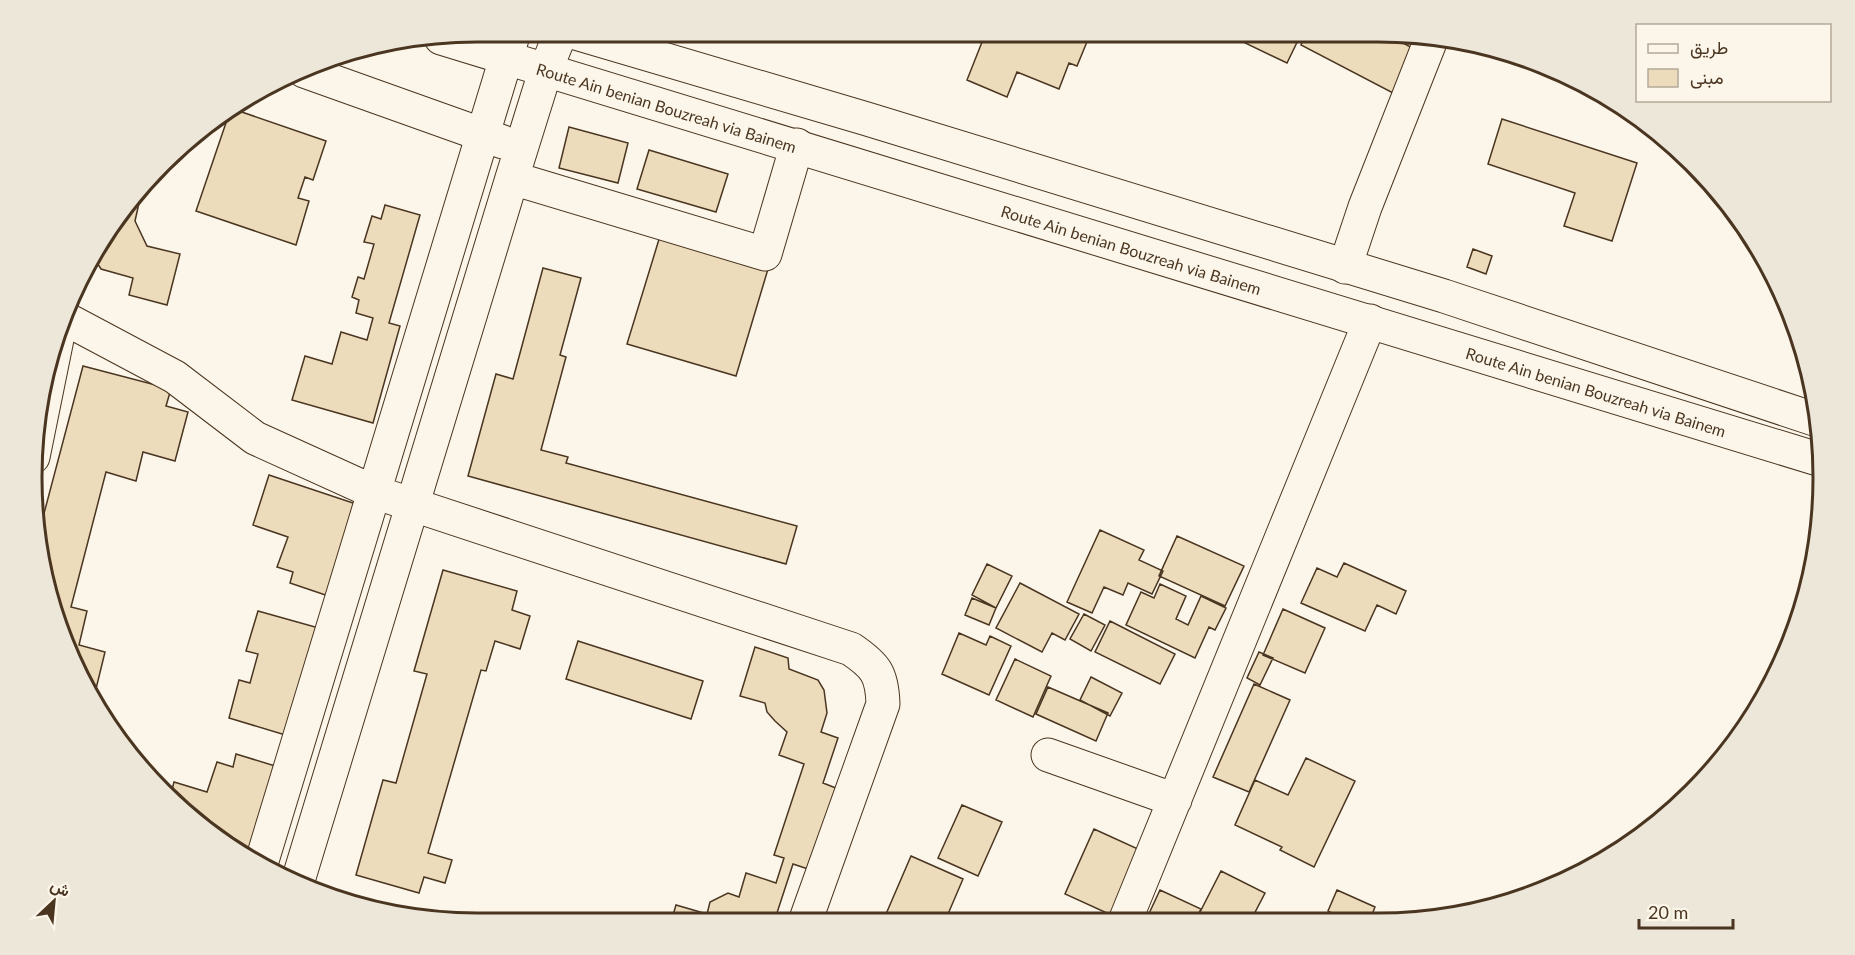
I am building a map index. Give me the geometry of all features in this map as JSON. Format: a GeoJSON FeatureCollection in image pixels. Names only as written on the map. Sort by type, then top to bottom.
{"type":"FeatureCollection","features":[{"type":"Feature","properties":{"kind":"street","name":"Route Ain benian Bouzreah via Bainem"},"geometry":{"type":"LineString","coordinates":[[487,42],[510,44],[546,69],[1812,457]]}},
{"type":"Feature","properties":{"kind":"street"},"geometry":{"type":"LineString","coordinates":[[510,44],[263,856],[301,871],[546,69],[557,42]]}},
{"type":"Feature","properties":{"kind":"street"},"geometry":{"type":"LineString","coordinates":[[606,42],[867,118],[1444,296],[1808,417]]}},
{"type":"Feature","properties":{"kind":"street"},"geometry":{"type":"LineString","coordinates":[[1345,267],[1365,207],[1429,45]]}},
{"type":"Feature","properties":{"kind":"street"},"geometry":{"type":"LineString","coordinates":[[313,74],[482,135],[517,163],[765,254],[797,146]]}},
{"type":"Feature","properties":{"kind":"street"},"geometry":{"type":"LineString","coordinates":[[1128,913],[1370,321]]}},
{"type":"Feature","properties":{"kind":"street"},"geometry":{"type":"LineString","coordinates":[[71,322],[175,377],[255,438],[374,492],[851,649],[869,661],[882,682],[883,704],[808,913]]}},
{"type":"Feature","properties":{"kind":"street"},"geometry":{"type":"LineString","coordinates":[[1048,755],[1175,800]]}},
{"type":"Feature","properties":{"kind":"building"},"geometry":{"type":"Polygon","coordinates":[[[982,42],[1087,42],[1077,66],[1069,63],[1059,89],[1017,72],[1007,97],[967,80],[982,42]]]}},
{"type":"Feature","properties":{"kind":"building"},"geometry":{"type":"Polygon","coordinates":[[[1243,42],[1297,42],[1287,63],[1243,42]]]}},
{"type":"Feature","properties":{"kind":"building"},"geometry":{"type":"Polygon","coordinates":[[[1303,42],[1403,43],[1416,50],[1393,93],[1301,45],[1303,42]]]}},
{"type":"Feature","properties":{"kind":"building"},"geometry":{"type":"Polygon","coordinates":[[[241,112],[326,141],[313,180],[305,177],[298,198],[309,201],[296,245],[196,211],[226,122],[241,112]]]}},
{"type":"Feature","properties":{"kind":"building"},"geometry":{"type":"Polygon","coordinates":[[[1502,119],[1637,163],[1612,241],[1564,226],[1575,193],[1488,164],[1502,119]]]}},
{"type":"Feature","properties":{"kind":"building"},"geometry":{"type":"Polygon","coordinates":[[[569,127],[628,143],[618,183],[559,168],[569,127]]]}},
{"type":"Feature","properties":{"kind":"building"},"geometry":{"type":"Polygon","coordinates":[[[649,150],[728,174],[716,212],[637,189],[649,150]]]}},
{"type":"Feature","properties":{"kind":"building"},"geometry":{"type":"Polygon","coordinates":[[[139,204],[135,221],[147,246],[180,254],[167,305],[129,295],[133,278],[101,269],[98,264],[100,260],[139,204]]]}},
{"type":"Feature","properties":{"kind":"building"},"geometry":{"type":"Polygon","coordinates":[[[385,205],[420,215],[389,323],[400,326],[373,423],[292,400],[305,356],[332,364],[341,332],[367,340],[373,318],[356,313],[359,300],[352,297],[358,277],[364,279],[374,244],[364,242],[372,216],[381,219],[385,205]]]}},
{"type":"Feature","properties":{"kind":"building"},"geometry":{"type":"Polygon","coordinates":[[[660,236],[768,269],[736,376],[627,344],[660,236]]]}},
{"type":"Feature","properties":{"kind":"building"},"geometry":{"type":"Polygon","coordinates":[[[1473,249],[1492,256],[1486,274],[1467,267],[1473,249]]]}},
{"type":"Feature","properties":{"kind":"building"},"geometry":{"type":"Polygon","coordinates":[[[543,268],[581,278],[560,355],[566,357],[541,450],[568,457],[566,463],[797,526],[786,564],[468,476],[496,374],[513,379],[543,268]]]}},
{"type":"Feature","properties":{"kind":"building"},"geometry":{"type":"Polygon","coordinates":[[[83,366],[171,389],[166,406],[188,412],[175,461],[143,452],[136,481],[106,472],[71,607],[87,611],[79,645],[105,652],[96,688],[65,617],[50,562],[44,514],[83,366]]]}},
{"type":"Feature","properties":{"kind":"building"},"geometry":{"type":"Polygon","coordinates":[[[269,475],[365,507],[352,604],[290,583],[293,572],[277,567],[288,537],[253,525],[269,475]]]}},
{"type":"Feature","properties":{"kind":"building"},"geometry":{"type":"Polygon","coordinates":[[[1100,530],[1144,550],[1139,560],[1163,571],[1152,594],[1128,583],[1123,595],[1104,587],[1092,613],[1067,602],[1100,530]]]}},
{"type":"Feature","properties":{"kind":"building"},"geometry":{"type":"Polygon","coordinates":[[[1177,536],[1244,566],[1225,606],[1159,576],[1177,536]]]}},
{"type":"Feature","properties":{"kind":"building"},"geometry":{"type":"Polygon","coordinates":[[[1344,563],[1406,591],[1396,614],[1377,605],[1365,631],[1301,603],[1317,568],[1337,577],[1344,563]]]}},
{"type":"Feature","properties":{"kind":"building"},"geometry":{"type":"Polygon","coordinates":[[[987,564],[1012,576],[996,608],[972,595],[987,564]]]}},
{"type":"Feature","properties":{"kind":"building"},"geometry":{"type":"Polygon","coordinates":[[[443,570],[517,591],[512,610],[530,616],[520,649],[495,641],[486,671],[481,670],[428,853],[452,860],[445,883],[424,877],[419,893],[356,875],[383,780],[396,783],[427,674],[414,671],[443,570]]]}},
{"type":"Feature","properties":{"kind":"building"},"geometry":{"type":"Polygon","coordinates":[[[1020,583],[1079,614],[1065,640],[1052,633],[1042,652],[996,628],[1020,583]]]}},
{"type":"Feature","properties":{"kind":"building"},"geometry":{"type":"Polygon","coordinates":[[[1160,584],[1186,596],[1176,619],[1188,625],[1201,596],[1226,608],[1215,630],[1209,627],[1195,658],[1126,625],[1141,592],[1154,598],[1160,584]]]}},
{"type":"Feature","properties":{"kind":"building"},"geometry":{"type":"Polygon","coordinates":[[[972,598],[996,608],[989,625],[965,615],[972,598]]]}},
{"type":"Feature","properties":{"kind":"building"},"geometry":{"type":"Polygon","coordinates":[[[1283,609],[1325,628],[1305,673],[1263,655],[1283,609]]]}},
{"type":"Feature","properties":{"kind":"building"},"geometry":{"type":"Polygon","coordinates":[[[258,611],[333,632],[302,740],[229,718],[239,680],[250,683],[258,654],[246,651],[258,611]]]}},
{"type":"Feature","properties":{"kind":"building"},"geometry":{"type":"Polygon","coordinates":[[[1084,614],[1105,625],[1091,651],[1070,639],[1084,614]]]}},
{"type":"Feature","properties":{"kind":"building"},"geometry":{"type":"Polygon","coordinates":[[[1110,621],[1175,654],[1160,684],[1095,652],[1110,621]]]}},
{"type":"Feature","properties":{"kind":"building"},"geometry":{"type":"Polygon","coordinates":[[[959,633],[986,645],[990,636],[1011,646],[989,695],[942,674],[959,633]]]}},
{"type":"Feature","properties":{"kind":"building"},"geometry":{"type":"Polygon","coordinates":[[[578,641],[703,681],[691,719],[566,679],[578,641]]]}},
{"type":"Feature","properties":{"kind":"building"},"geometry":{"type":"Polygon","coordinates":[[[755,647],[788,658],[789,669],[818,680],[824,690],[827,713],[821,732],[838,738],[823,783],[841,790],[814,871],[793,864],[777,913],[707,913],[710,902],[728,893],[739,897],[746,873],[776,883],[784,858],[774,855],[804,764],[779,755],[787,732],[767,712],[765,703],[740,696],[755,647]]]}},
{"type":"Feature","properties":{"kind":"building"},"geometry":{"type":"Polygon","coordinates":[[[1259,652],[1273,658],[1260,685],[1247,678],[1259,652]]]}},
{"type":"Feature","properties":{"kind":"building"},"geometry":{"type":"Polygon","coordinates":[[[1015,659],[1051,676],[1033,717],[996,700],[1015,659]]]}},
{"type":"Feature","properties":{"kind":"building"},"geometry":{"type":"Polygon","coordinates":[[[1091,677],[1122,693],[1110,716],[1080,700],[1091,677]]]}},
{"type":"Feature","properties":{"kind":"building"},"geometry":{"type":"Polygon","coordinates":[[[1254,684],[1290,700],[1249,792],[1213,777],[1254,684]]]}},
{"type":"Feature","properties":{"kind":"building"},"geometry":{"type":"Polygon","coordinates":[[[1048,687],[1108,713],[1096,741],[1036,714],[1048,687]]]}},
{"type":"Feature","properties":{"kind":"building"},"geometry":{"type":"Polygon","coordinates":[[[236,754],[298,773],[256,852],[212,823],[173,788],[174,782],[207,792],[217,762],[233,767],[236,754]]]}},
{"type":"Feature","properties":{"kind":"building"},"geometry":{"type":"Polygon","coordinates":[[[1306,758],[1355,781],[1314,867],[1280,850],[1282,847],[1235,825],[1255,780],[1288,795],[1306,758]]]}},
{"type":"Feature","properties":{"kind":"building"},"geometry":{"type":"Polygon","coordinates":[[[962,805],[1002,822],[978,876],[938,858],[962,805]]]}},
{"type":"Feature","properties":{"kind":"building"},"geometry":{"type":"Polygon","coordinates":[[[1094,829],[1149,854],[1123,913],[1107,913],[1065,894],[1094,829]]]}},
{"type":"Feature","properties":{"kind":"building"},"geometry":{"type":"Polygon","coordinates":[[[911,856],[963,879],[948,913],[886,913],[911,856]]]}},
{"type":"Feature","properties":{"kind":"building"},"geometry":{"type":"Polygon","coordinates":[[[1221,871],[1265,893],[1255,913],[1200,913],[1221,871]]]}},
{"type":"Feature","properties":{"kind":"building"},"geometry":{"type":"Polygon","coordinates":[[[1160,890],[1201,909],[1199,913],[1149,913],[1160,890]]]}},
{"type":"Feature","properties":{"kind":"building"},"geometry":{"type":"Polygon","coordinates":[[[1337,890],[1375,907],[1373,913],[1332,913],[1328,911],[1337,890]]]}},
{"type":"Feature","properties":{"kind":"building"},"geometry":{"type":"Polygon","coordinates":[[[676,905],[704,913],[674,913],[676,905]]]}}]}
